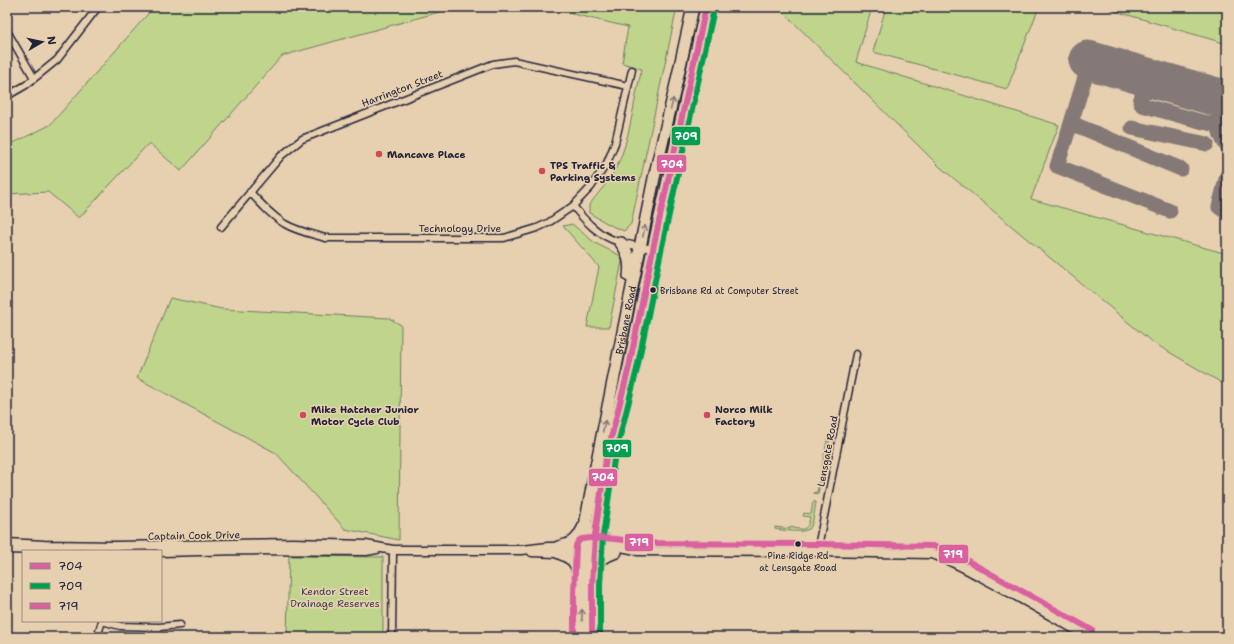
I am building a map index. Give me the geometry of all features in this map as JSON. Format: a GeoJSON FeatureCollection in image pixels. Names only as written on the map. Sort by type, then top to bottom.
{"type":"FeatureCollection","features":[{"type":"Feature","properties":{"kind":"highway","name":"Brisbane Road"},"geometry":{"type":"LineString","coordinates":[[582,637],[582,595],[589,550],[596,464],[654,178],[693,7]]}},
{"type":"Feature","properties":{"kind":"highway","name":"Brisbane Road"},"geometry":{"type":"LineString","coordinates":[[591,519],[629,367],[653,249],[706,7]]}},
{"type":"Feature","properties":{"kind":"highway"},"geometry":{"type":"LineString","coordinates":[[620,243],[627,253],[630,263],[625,324]]}},
{"type":"Feature","properties":{"kind":"highway"},"geometry":{"type":"LineString","coordinates":[[582,595],[576,565],[570,558],[559,550],[573,543],[591,519],[602,538],[616,550],[602,558],[592,569]]}},
{"type":"Feature","properties":{"kind":"highway","name":"Brisbane Road"},"geometry":{"type":"LineString","coordinates":[[589,550],[592,569],[592,637]]}},
{"type":"Feature","properties":{"kind":"street"},"geometry":{"type":"LineString","coordinates":[[7,96],[26,85],[57,60],[98,7]]}},
{"type":"Feature","properties":{"kind":"street"},"geometry":{"type":"LineString","coordinates":[[7,31],[34,78]]}},
{"type":"Feature","properties":{"kind":"street","name":"Harrington Street"},"geometry":{"type":"LineString","coordinates":[[221,227],[281,156],[302,139],[493,64],[514,61],[628,86]]}},
{"type":"Feature","properties":{"kind":"street","name":"Technology Drive"},"geometry":{"type":"LineString","coordinates":[[250,192],[268,212],[286,224],[324,238],[504,238],[537,228],[573,206],[591,187],[607,163],[615,144],[632,70]]}},
{"type":"Feature","properties":{"kind":"street"},"geometry":{"type":"LineString","coordinates":[[573,206],[592,228],[607,238],[620,243],[653,249]]}},
{"type":"Feature","properties":{"kind":"street","name":"Lensgate Road"},"geometry":{"type":"LineString","coordinates":[[817,552],[856,354]]}},
{"type":"Feature","properties":{"kind":"street","name":"Captain Cook Drive"},"geometry":{"type":"LineString","coordinates":[[7,543],[116,548],[288,543],[366,545],[394,550],[522,550],[533,552],[559,550],[616,550],[923,553],[940,557],[992,583],[1088,637]]}},
{"type":"Feature","properties":{"kind":"street","name":"Captain Cook Drive"},"geometry":{"type":"LineString","coordinates":[[162,552],[239,550],[366,551],[381,548]]}},
{"type":"Feature","properties":{"kind":"street"},"geometry":{"type":"LineString","coordinates":[[7,549],[40,550]]}},
{"type":"Feature","properties":{"kind":"street"},"geometry":{"type":"LineString","coordinates":[[392,637],[394,550]]}},
{"type":"Feature","properties":{"kind":"street"},"geometry":{"type":"LineString","coordinates":[[96,637],[102,622]]}},
{"type":"Feature","properties":{"kind":"street"},"geometry":{"type":"LineString","coordinates":[[106,622],[120,626],[158,627],[180,625]]}},
{"type":"Feature","properties":{"kind":"green space"},"geometry":{"type":"Polygon","coordinates":[[[154,7],[457,7],[282,56],[181,171],[149,143],[79,218],[48,192],[7,194],[7,146],[50,125],[154,7]]]}},
{"type":"Feature","properties":{"kind":"green space"},"geometry":{"type":"Polygon","coordinates":[[[543,7],[677,7],[631,224],[624,231],[589,213],[589,205],[615,170],[625,146],[631,120],[642,69],[622,63],[628,27],[543,7]]]}},
{"type":"Feature","properties":{"kind":"green space"},"geometry":{"type":"Polygon","coordinates":[[[778,7],[872,7],[856,62],[1059,125],[1031,199],[1227,254],[1227,386],[1152,342],[940,167],[778,7]]]}},
{"type":"Feature","properties":{"kind":"green space"},"geometry":{"type":"Polygon","coordinates":[[[886,7],[1039,7],[1007,89],[873,52],[886,7]]]}},
{"type":"Feature","properties":{"kind":"green space"},"geometry":{"type":"Polygon","coordinates":[[[1101,7],[1227,7],[1227,44],[1101,7]]]}},
{"type":"Feature","properties":{"kind":"green space"},"geometry":{"type":"Polygon","coordinates":[[[572,224],[595,243],[621,256],[622,261],[609,327],[587,327],[599,267],[563,226],[572,224]]]}},
{"type":"Feature","properties":{"kind":"green space","name":"Mike Hatcher Junior Motor Cycle Club"},"geometry":{"type":"Polygon","coordinates":[[[170,298],[222,309],[389,318],[401,325],[399,540],[345,529],[276,453],[137,378],[170,298]]]}},
{"type":"Feature","properties":{"kind":"green space"},"geometry":{"type":"Polygon","coordinates":[[[828,436],[830,437],[818,494],[813,493],[817,492],[828,436]]]}},
{"type":"Feature","properties":{"kind":"green space"},"geometry":{"type":"Polygon","coordinates":[[[813,502],[816,502],[810,528],[803,531],[775,529],[775,527],[790,529],[790,527],[798,529],[806,528],[810,517],[803,516],[804,513],[811,514],[813,502]]]}},
{"type":"Feature","properties":{"kind":"green space","name":"Kendor Street Drainage Reserves"},"geometry":{"type":"Polygon","coordinates":[[[289,556],[383,557],[383,637],[287,637],[289,556]]]}},
{"type":"Feature","properties":{"kind":"taxiway"},"geometry":{"type":"LineString","coordinates":[[1090,61],[1071,123],[1181,169]]}},
{"type":"Feature","properties":{"kind":"taxiway"},"geometry":{"type":"LineString","coordinates":[[1147,77],[1140,102],[1142,105],[1217,125]]}},
{"type":"Feature","properties":{"kind":"taxiway"},"geometry":{"type":"LineString","coordinates":[[1223,99],[1218,124],[1220,134],[1227,147]]}},
{"type":"Feature","properties":{"kind":"taxiway"},"geometry":{"type":"LineString","coordinates":[[1071,123],[1057,166],[1170,211]]}},
{"type":"Feature","properties":{"kind":"taxiway"},"geometry":{"type":"LineString","coordinates":[[1132,128],[1207,144]]}},
{"type":"Feature","properties":{"kind":"taxiway"},"geometry":{"type":"LineString","coordinates":[[1227,175],[1219,207],[1227,213]]}},
{"type":"Feature","properties":{"kind":"runway"},"geometry":{"type":"LineString","coordinates":[[1088,60],[1227,100]]}},
{"type":"Feature","properties":{"kind":"transit line","name":"704"},"geometry":{"type":"LineString","coordinates":[[592,637],[592,584],[595,535],[606,458],[629,367],[653,249],[706,7]]}},
{"type":"Feature","properties":{"kind":"transit line","name":"709"},"geometry":{"type":"LineString","coordinates":[[600,637],[600,584],[603,536],[614,460],[637,369],[661,251],[714,9]]}},
{"type":"Feature","properties":{"kind":"transit line","name":"719"},"geometry":{"type":"LineString","coordinates":[[574,637],[576,546],[581,539],[588,538],[603,538],[642,543],[933,546],[968,561],[1092,630]]}},
{"type":"Feature","properties":{"kind":"place","name":"Mancave Place"},"geometry":{"type":"Point","coordinates":[379,154]}},
{"type":"Feature","properties":{"kind":"place","name":"TPS Traffic & Parking Systems"},"geometry":{"type":"Point","coordinates":[542,171]}},
{"type":"Feature","properties":{"kind":"place","name":"Brisbane Rd at Computer Street"},"geometry":{"type":"Point","coordinates":[653,290]}},
{"type":"Feature","properties":{"kind":"place","name":"Mike Hatcher Junior Motor Cycle Club"},"geometry":{"type":"Point","coordinates":[303,415]}},
{"type":"Feature","properties":{"kind":"place","name":"Norco Milk Factory"},"geometry":{"type":"Point","coordinates":[707,415]}},
{"type":"Feature","properties":{"kind":"place","name":"Pine Ridge Rd at Lensgate Road"},"geometry":{"type":"Point","coordinates":[798,544]}}]}
